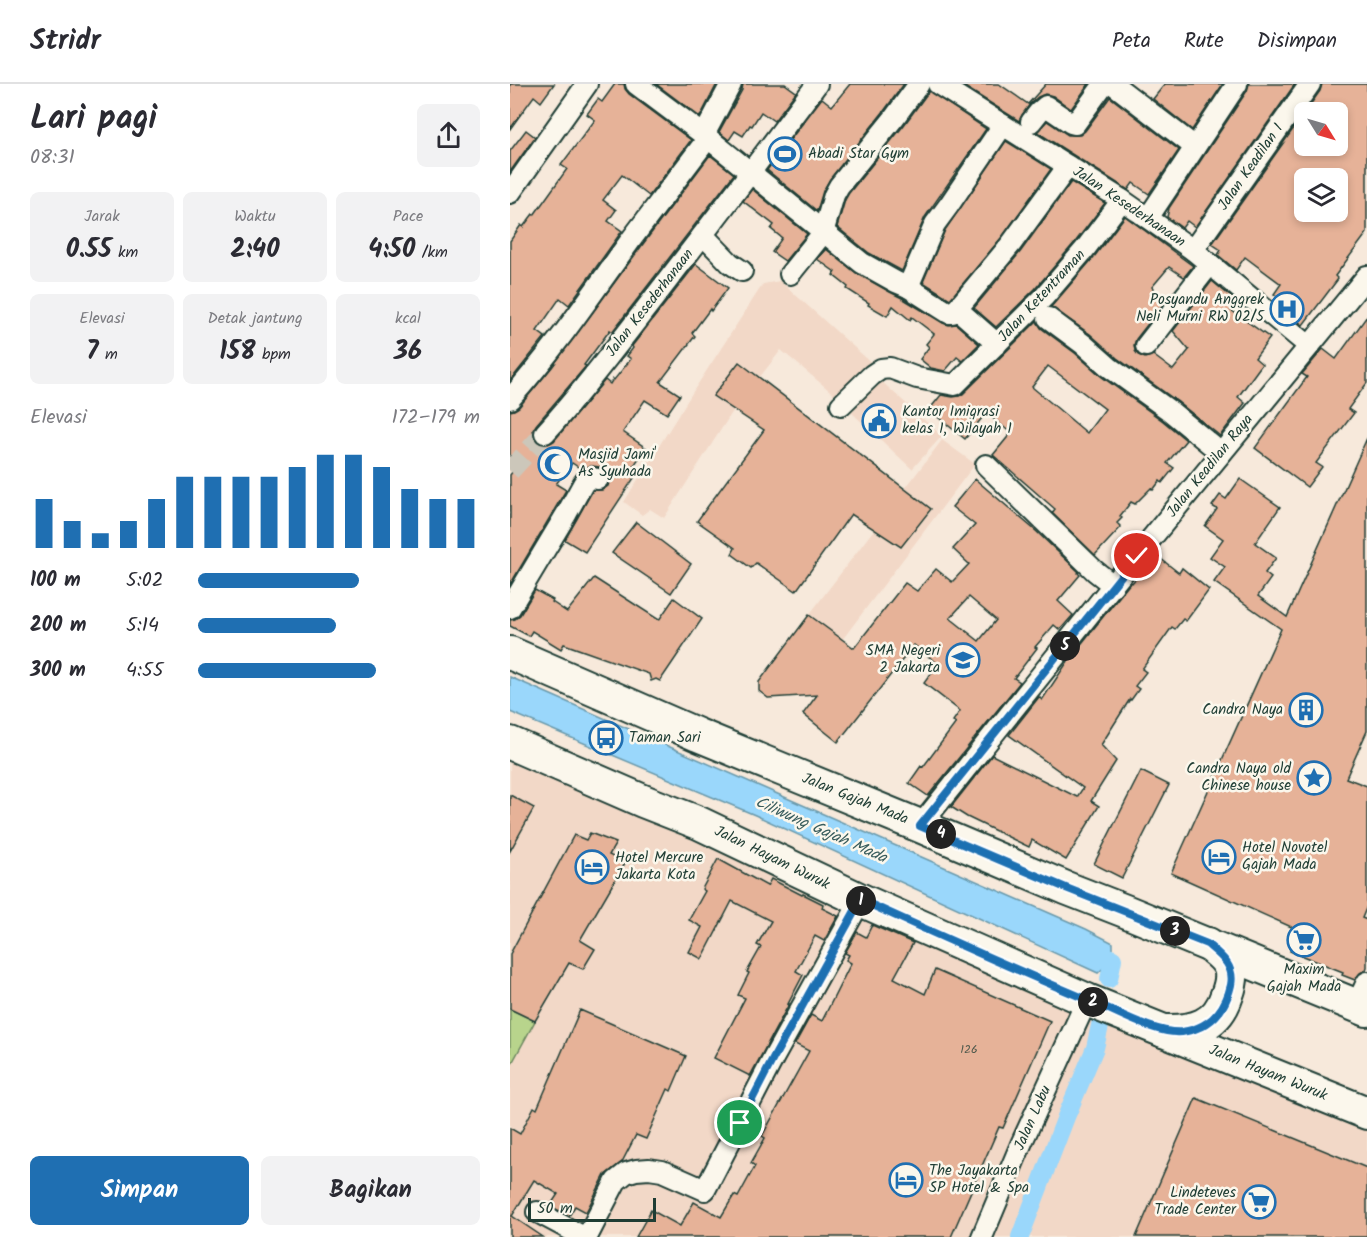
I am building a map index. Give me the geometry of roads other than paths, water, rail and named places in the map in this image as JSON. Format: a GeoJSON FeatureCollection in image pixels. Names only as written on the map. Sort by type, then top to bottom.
{"type":"FeatureCollection","features":[{"type":"Feature","properties":{"kind":"main road","name":"Jalan Gajah Mada"},"geometry":{"type":"LineString","coordinates":[[510,653],[698,735],[1066,888],[1207,944],[1363,1000]]}},
{"type":"Feature","properties":{"kind":"main road","name":"Jalan Hayam Wuruk"},"geometry":{"type":"LineString","coordinates":[[510,742],[643,801],[699,823],[861,900],[1087,1000],[1367,1113]]}},
{"type":"Feature","properties":{"kind":"main road"},"geometry":{"type":"LineString","coordinates":[[1164,1031],[1182,1032],[1200,1028],[1214,1019],[1224,1004],[1232,979],[1230,968],[1221,955],[1207,944]]}},
{"type":"Feature","properties":{"kind":"street"},"geometry":{"type":"LineString","coordinates":[[510,193],[587,84]]}},
{"type":"Feature","properties":{"kind":"street"},"geometry":{"type":"LineString","coordinates":[[636,84],[706,136],[862,263],[908,287],[949,313],[957,309],[1011,244],[1068,166]]}},
{"type":"Feature","properties":{"kind":"street"},"geometry":{"type":"LineString","coordinates":[[510,399],[583,309],[706,136],[731,84]]}},
{"type":"Feature","properties":{"kind":"street","name":"Jalan Kesederhanaan"},"geometry":{"type":"LineString","coordinates":[[545,433],[574,400],[703,235],[817,84]]}},
{"type":"Feature","properties":{"kind":"street"},"geometry":{"type":"LineString","coordinates":[[790,274],[823,233],[834,195],[839,186],[919,84]]}},
{"type":"Feature","properties":{"kind":"street","name":"Jalan Kesederhanaan"},"geometry":{"type":"LineString","coordinates":[[938,84],[1148,218],[1210,264],[1309,346]]}},
{"type":"Feature","properties":{"kind":"street"},"geometry":{"type":"LineString","coordinates":[[1031,122],[1046,106],[1075,124],[1104,84]]}},
{"type":"Feature","properties":{"kind":"street"},"geometry":{"type":"LineString","coordinates":[[1113,84],[1195,147]]}},
{"type":"Feature","properties":{"kind":"street"},"geometry":{"type":"LineString","coordinates":[[1148,218],[1237,84]]}},
{"type":"Feature","properties":{"kind":"street","name":"Jalan Keadilan I"},"geometry":{"type":"LineString","coordinates":[[1192,250],[1310,84]]}},
{"type":"Feature","properties":{"kind":"street"},"geometry":{"type":"LineString","coordinates":[[908,287],[935,224],[1003,125]]}},
{"type":"Feature","properties":{"kind":"street","name":"Jalan Ketentraman"},"geometry":{"type":"LineString","coordinates":[[841,405],[881,369],[890,368],[917,378],[955,386],[1044,297],[1085,249],[1122,200]]}},
{"type":"Feature","properties":{"kind":"street"},"geometry":{"type":"LineString","coordinates":[[703,235],[730,263],[742,271]]}},
{"type":"Feature","properties":{"kind":"street"},"geometry":{"type":"LineString","coordinates":[[1146,346],[1210,264]]}},
{"type":"Feature","properties":{"kind":"street","name":"Jalan Keadilan Raya"},"geometry":{"type":"LineString","coordinates":[[920,826],[1113,585],[1367,276]]}},
{"type":"Feature","properties":{"kind":"street"},"geometry":{"type":"LineString","coordinates":[[957,309],[997,345]]}},
{"type":"Feature","properties":{"kind":"street"},"geometry":{"type":"LineString","coordinates":[[1048,318],[1221,453]]}},
{"type":"Feature","properties":{"kind":"street"},"geometry":{"type":"LineString","coordinates":[[986,465],[1095,571],[1113,585]]}},
{"type":"Feature","properties":{"kind":"street"},"geometry":{"type":"LineString","coordinates":[[510,608],[583,484],[587,479],[598,479]]}},
{"type":"Feature","properties":{"kind":"street"},"geometry":{"type":"LineString","coordinates":[[537,1212],[585,1237],[616,1181],[626,1173],[649,1169],[662,1171],[705,1190],[774,1057],[861,900]]}},
{"type":"Feature","properties":{"kind":"street","name":"Jalan Labu"},"geometry":{"type":"LineString","coordinates":[[982,1237],[1022,1142],[1087,1000]]}},
{"type":"Feature","properties":{"kind":"water"},"geometry":{"type":"Polygon","coordinates":[[[510,677],[1086,929],[1113,943],[1113,959],[1098,973],[755,815],[510,712],[510,677]]]}},
{"type":"Feature","properties":{"kind":"waterway","name":"Ciliwung Gajah Mada"},"geometry":{"type":"LineString","coordinates":[[1091,949],[1113,959],[1109,979]]}},
{"type":"Feature","properties":{"kind":"waterway","name":"Ciliwung Gajah Mada"},"geometry":{"type":"LineString","coordinates":[[1020,1237],[1095,1048],[1103,1012]]}},
{"type":"Feature","properties":{"kind":"tunnel"},"geometry":{"type":"LineString","coordinates":[[510,471],[545,433]]}},
{"type":"Feature","properties":{"kind":"place","name":"Abadi Star Gym"},"geometry":{"type":"Point","coordinates":[785,154]}},
{"type":"Feature","properties":{"kind":"place","name":"Posyandu Anggrek Neli Murni RW 02/5"},"geometry":{"type":"Point","coordinates":[1287,309]}},
{"type":"Feature","properties":{"kind":"place","name":"Kantor Imigrasi kelas 1, Wilayah 1"},"geometry":{"type":"Point","coordinates":[879,421]}},
{"type":"Feature","properties":{"kind":"place","name":"Masjid Jami' As Syuhada"},"geometry":{"type":"Point","coordinates":[555,464]}},
{"type":"Feature","properties":{"kind":"place","name":"SMA Negeri 2 Jakarta"},"geometry":{"type":"Point","coordinates":[963,660]}},
{"type":"Feature","properties":{"kind":"place","name":"Candra Naya"},"geometry":{"type":"Point","coordinates":[1306,710]}},
{"type":"Feature","properties":{"kind":"place","name":"Taman Sari"},"geometry":{"type":"Point","coordinates":[606,738]}},
{"type":"Feature","properties":{"kind":"place","name":"Candra Naya old Chinese house"},"geometry":{"type":"Point","coordinates":[1314,778]}},
{"type":"Feature","properties":{"kind":"place","name":"Hotel Novotel Gajah Mada"},"geometry":{"type":"Point","coordinates":[1219,857]}},
{"type":"Feature","properties":{"kind":"place","name":"Hotel Mercure Jakarta Kota"},"geometry":{"type":"Point","coordinates":[592,867]}},
{"type":"Feature","properties":{"kind":"place","name":"Maxim Gajah Mada"},"geometry":{"type":"Point","coordinates":[1304,940]}},
{"type":"Feature","properties":{"kind":"place","name":"The Jayakarta SP Hotel & Spa"},"geometry":{"type":"Point","coordinates":[906,1180]}},
{"type":"Feature","properties":{"kind":"place","name":"Lindeteves Trade Center"},"geometry":{"type":"Point","coordinates":[1259,1202]}}]}
